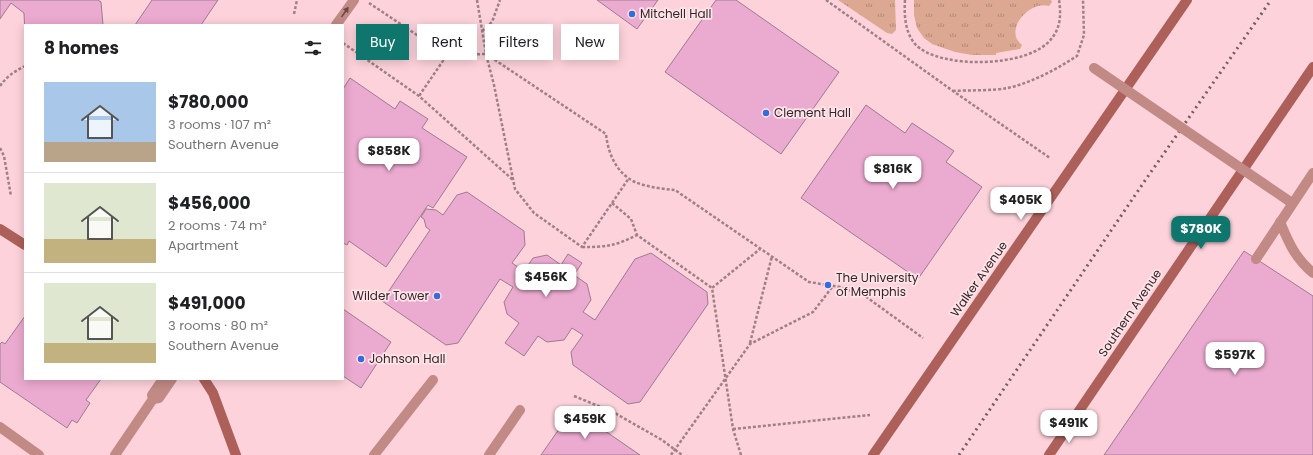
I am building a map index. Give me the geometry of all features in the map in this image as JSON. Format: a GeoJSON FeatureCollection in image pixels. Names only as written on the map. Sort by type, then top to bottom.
{"type":"FeatureCollection","features":[{"type":"Feature","properties":{"kind":"street"},"geometry":{"type":"LineString","coordinates":[[337,24],[354,0]]}},
{"type":"Feature","properties":{"kind":"street","name":"Walker Avenue"},"geometry":{"type":"LineString","coordinates":[[873,455],[1187,0]]}},
{"type":"Feature","properties":{"kind":"street","name":"Southern Avenue"},"geometry":{"type":"LineString","coordinates":[[1049,455],[1313,67]]}},
{"type":"Feature","properties":{"kind":"street"},"geometry":{"type":"LineString","coordinates":[[1094,68],[1292,203]]}},
{"type":"Feature","properties":{"kind":"street"},"geometry":{"type":"LineString","coordinates":[[1256,259],[1292,203],[1310,184],[1313,173]]}},
{"type":"Feature","properties":{"kind":"street"},"geometry":{"type":"LineString","coordinates":[[1280,222],[1294,253],[1302,264],[1313,273]]}},
{"type":"Feature","properties":{"kind":"street"},"geometry":{"type":"LineString","coordinates":[[0,229],[24,245]]}},
{"type":"Feature","properties":{"kind":"street"},"geometry":{"type":"LineString","coordinates":[[115,455],[153,399],[152,395],[162,380]]}},
{"type":"Feature","properties":{"kind":"street"},"geometry":{"type":"LineString","coordinates":[[153,399],[159,398],[171,380]]}},
{"type":"Feature","properties":{"kind":"street"},"geometry":{"type":"LineString","coordinates":[[205,380],[213,393],[236,455]]}},
{"type":"Feature","properties":{"kind":"street"},"geometry":{"type":"LineString","coordinates":[[374,455],[433,380]]}},
{"type":"Feature","properties":{"kind":"street"},"geometry":{"type":"LineString","coordinates":[[489,455],[520,410]]}},
{"type":"Feature","properties":{"kind":"street"},"geometry":{"type":"LineString","coordinates":[[0,427],[39,455]]}},
{"type":"Feature","properties":{"kind":"path"},"geometry":{"type":"LineString","coordinates":[[294,14],[297,0]]}},
{"type":"Feature","properties":{"kind":"path"},"geometry":{"type":"LineString","coordinates":[[477,0],[485,48]]}},
{"type":"Feature","properties":{"kind":"path"},"geometry":{"type":"LineString","coordinates":[[482,31],[492,22],[500,0]]}},
{"type":"Feature","properties":{"kind":"path"},"geometry":{"type":"LineString","coordinates":[[826,0],[1050,158]]}},
{"type":"Feature","properties":{"kind":"path"},"geometry":{"type":"LineString","coordinates":[[905,0],[905,21],[912,38],[921,49],[930,54],[948,59],[974,62],[993,62],[1018,57],[1034,52],[1046,45],[1052,39],[1057,30],[1060,18],[1059,0]]}},
{"type":"Feature","properties":{"kind":"path"},"geometry":{"type":"LineString","coordinates":[[953,91],[1006,88],[1035,80],[1078,56],[1084,35],[1083,0]]}},
{"type":"Feature","properties":{"kind":"path"},"geometry":{"type":"LineString","coordinates":[[366,2],[417,35]]}},
{"type":"Feature","properties":{"kind":"path"},"geometry":{"type":"LineString","coordinates":[[344,44],[419,96],[513,180]]}},
{"type":"Feature","properties":{"kind":"path"},"geometry":{"type":"LineString","coordinates":[[419,96],[443,60]]}},
{"type":"Feature","properties":{"kind":"path"},"geometry":{"type":"LineString","coordinates":[[488,60],[513,180],[516,189],[534,213],[582,247],[606,247],[619,244],[638,235]]}},
{"type":"Feature","properties":{"kind":"path"},"geometry":{"type":"LineString","coordinates":[[495,60],[606,134],[607,148],[618,170],[635,182],[658,188],[675,190],[809,282],[832,286],[865,296],[923,338]]}},
{"type":"Feature","properties":{"kind":"path"},"geometry":{"type":"LineString","coordinates":[[0,86],[3,81],[14,72],[24,67]]}},
{"type":"Feature","properties":{"kind":"path"},"geometry":{"type":"LineString","coordinates":[[0,148],[4,156],[11,196]]}},
{"type":"Feature","properties":{"kind":"path"},"geometry":{"type":"LineString","coordinates":[[582,247],[629,178]]}},
{"type":"Feature","properties":{"kind":"path"},"geometry":{"type":"LineString","coordinates":[[612,203],[631,219],[638,235],[712,288],[733,428],[741,455]]}},
{"type":"Feature","properties":{"kind":"path"},"geometry":{"type":"LineString","coordinates":[[712,288],[760,248]]}},
{"type":"Feature","properties":{"kind":"path"},"geometry":{"type":"LineString","coordinates":[[671,455],[750,344],[772,256]]}},
{"type":"Feature","properties":{"kind":"path"},"geometry":{"type":"LineString","coordinates":[[750,344],[813,312],[832,286]]}},
{"type":"Feature","properties":{"kind":"path"},"geometry":{"type":"LineString","coordinates":[[574,396],[613,412],[662,440],[682,455]]}},
{"type":"Feature","properties":{"kind":"path"},"geometry":{"type":"LineString","coordinates":[[733,428],[870,415]]}},
{"type":"Feature","properties":{"kind":"green space"},"geometry":{"type":"Polygon","coordinates":[[[838,0],[895,0],[896,30],[892,34],[887,33],[838,0]]]}},
{"type":"Feature","properties":{"kind":"green space"},"geometry":{"type":"Polygon","coordinates":[[[914,0],[1051,0],[1052,2],[1049,6],[1041,5],[1034,8],[1021,18],[1015,32],[1017,39],[1022,45],[1020,49],[996,53],[996,55],[972,55],[955,52],[932,44],[924,38],[917,28],[914,15],[914,0]]]}},
{"type":"Feature","properties":{"kind":"building"},"geometry":{"type":"Polygon","coordinates":[[[0,0],[98,0],[101,2],[103,24],[24,24],[24,13],[11,3],[0,19],[0,0]]]}},
{"type":"Feature","properties":{"kind":"building"},"geometry":{"type":"Polygon","coordinates":[[[152,0],[218,0],[202,24],[136,24],[152,0]]]}},
{"type":"Feature","properties":{"kind":"building","name":"Mitchell Hall"},"geometry":{"type":"Polygon","coordinates":[[[597,0],[658,0],[637,29],[597,0]]]}},
{"type":"Feature","properties":{"kind":"building","name":"Clement Hall"},"geometry":{"type":"Polygon","coordinates":[[[716,0],[736,0],[839,72],[781,154],[665,72],[716,0]]]}},
{"type":"Feature","properties":{"kind":"building"},"geometry":{"type":"Polygon","coordinates":[[[350,78],[395,109],[400,101],[428,119],[422,128],[467,157],[433,208],[428,205],[386,267],[349,241],[347,245],[344,244],[344,87],[350,78]]]}},
{"type":"Feature","properties":{"kind":"building"},"geometry":{"type":"Polygon","coordinates":[[[866,105],[905,133],[912,123],[954,151],[946,162],[982,187],[918,279],[801,198],[866,105]]]}},
{"type":"Feature","properties":{"kind":"building","name":"Wilder Tower"},"geometry":{"type":"Polygon","coordinates":[[[467,192],[524,231],[525,245],[512,263],[524,271],[533,258],[547,255],[561,265],[568,254],[582,263],[574,275],[587,284],[591,300],[583,312],[595,320],[635,259],[651,253],[707,292],[708,304],[640,402],[628,404],[573,365],[571,352],[583,335],[572,328],[564,340],[547,342],[538,336],[524,356],[505,343],[519,323],[507,314],[504,302],[513,287],[500,279],[458,343],[446,345],[382,301],[430,230],[426,227],[424,219],[421,217],[426,209],[436,210],[443,215],[457,195],[467,192]]]}},
{"type":"Feature","properties":{"kind":"building"},"geometry":{"type":"Polygon","coordinates":[[[1244,251],[1313,296],[1313,455],[1104,455],[1244,251]]]}},
{"type":"Feature","properties":{"kind":"building","name":"Johnson Hall"},"geometry":{"type":"Polygon","coordinates":[[[344,310],[391,342],[361,388],[344,377],[344,310]]]}},
{"type":"Feature","properties":{"kind":"building"},"geometry":{"type":"Polygon","coordinates":[[[24,317],[24,380],[100,380],[86,400],[90,403],[77,423],[72,420],[67,428],[0,382],[0,344],[2,342],[5,344],[24,317]]]}},
{"type":"Feature","properties":{"kind":"building"},"geometry":{"type":"Polygon","coordinates":[[[573,409],[640,455],[541,455],[573,409]]]}},
{"type":"Feature","properties":{"kind":"railway"},"geometry":{"type":"LineString","coordinates":[[959,455],[1144,182],[1271,0]]}},
{"type":"Feature","properties":{"kind":"place","name":"Mitchell Hall"},"geometry":{"type":"Point","coordinates":[632,14]}},
{"type":"Feature","properties":{"kind":"place","name":"Clement Hall"},"geometry":{"type":"Point","coordinates":[766,113]}},
{"type":"Feature","properties":{"kind":"place","name":"The University of Memphis"},"geometry":{"type":"Point","coordinates":[828,285]}},
{"type":"Feature","properties":{"kind":"place","name":"Wilder Tower"},"geometry":{"type":"Point","coordinates":[437,296]}},
{"type":"Feature","properties":{"kind":"place","name":"Johnson Hall"},"geometry":{"type":"Point","coordinates":[361,359]}}]}
